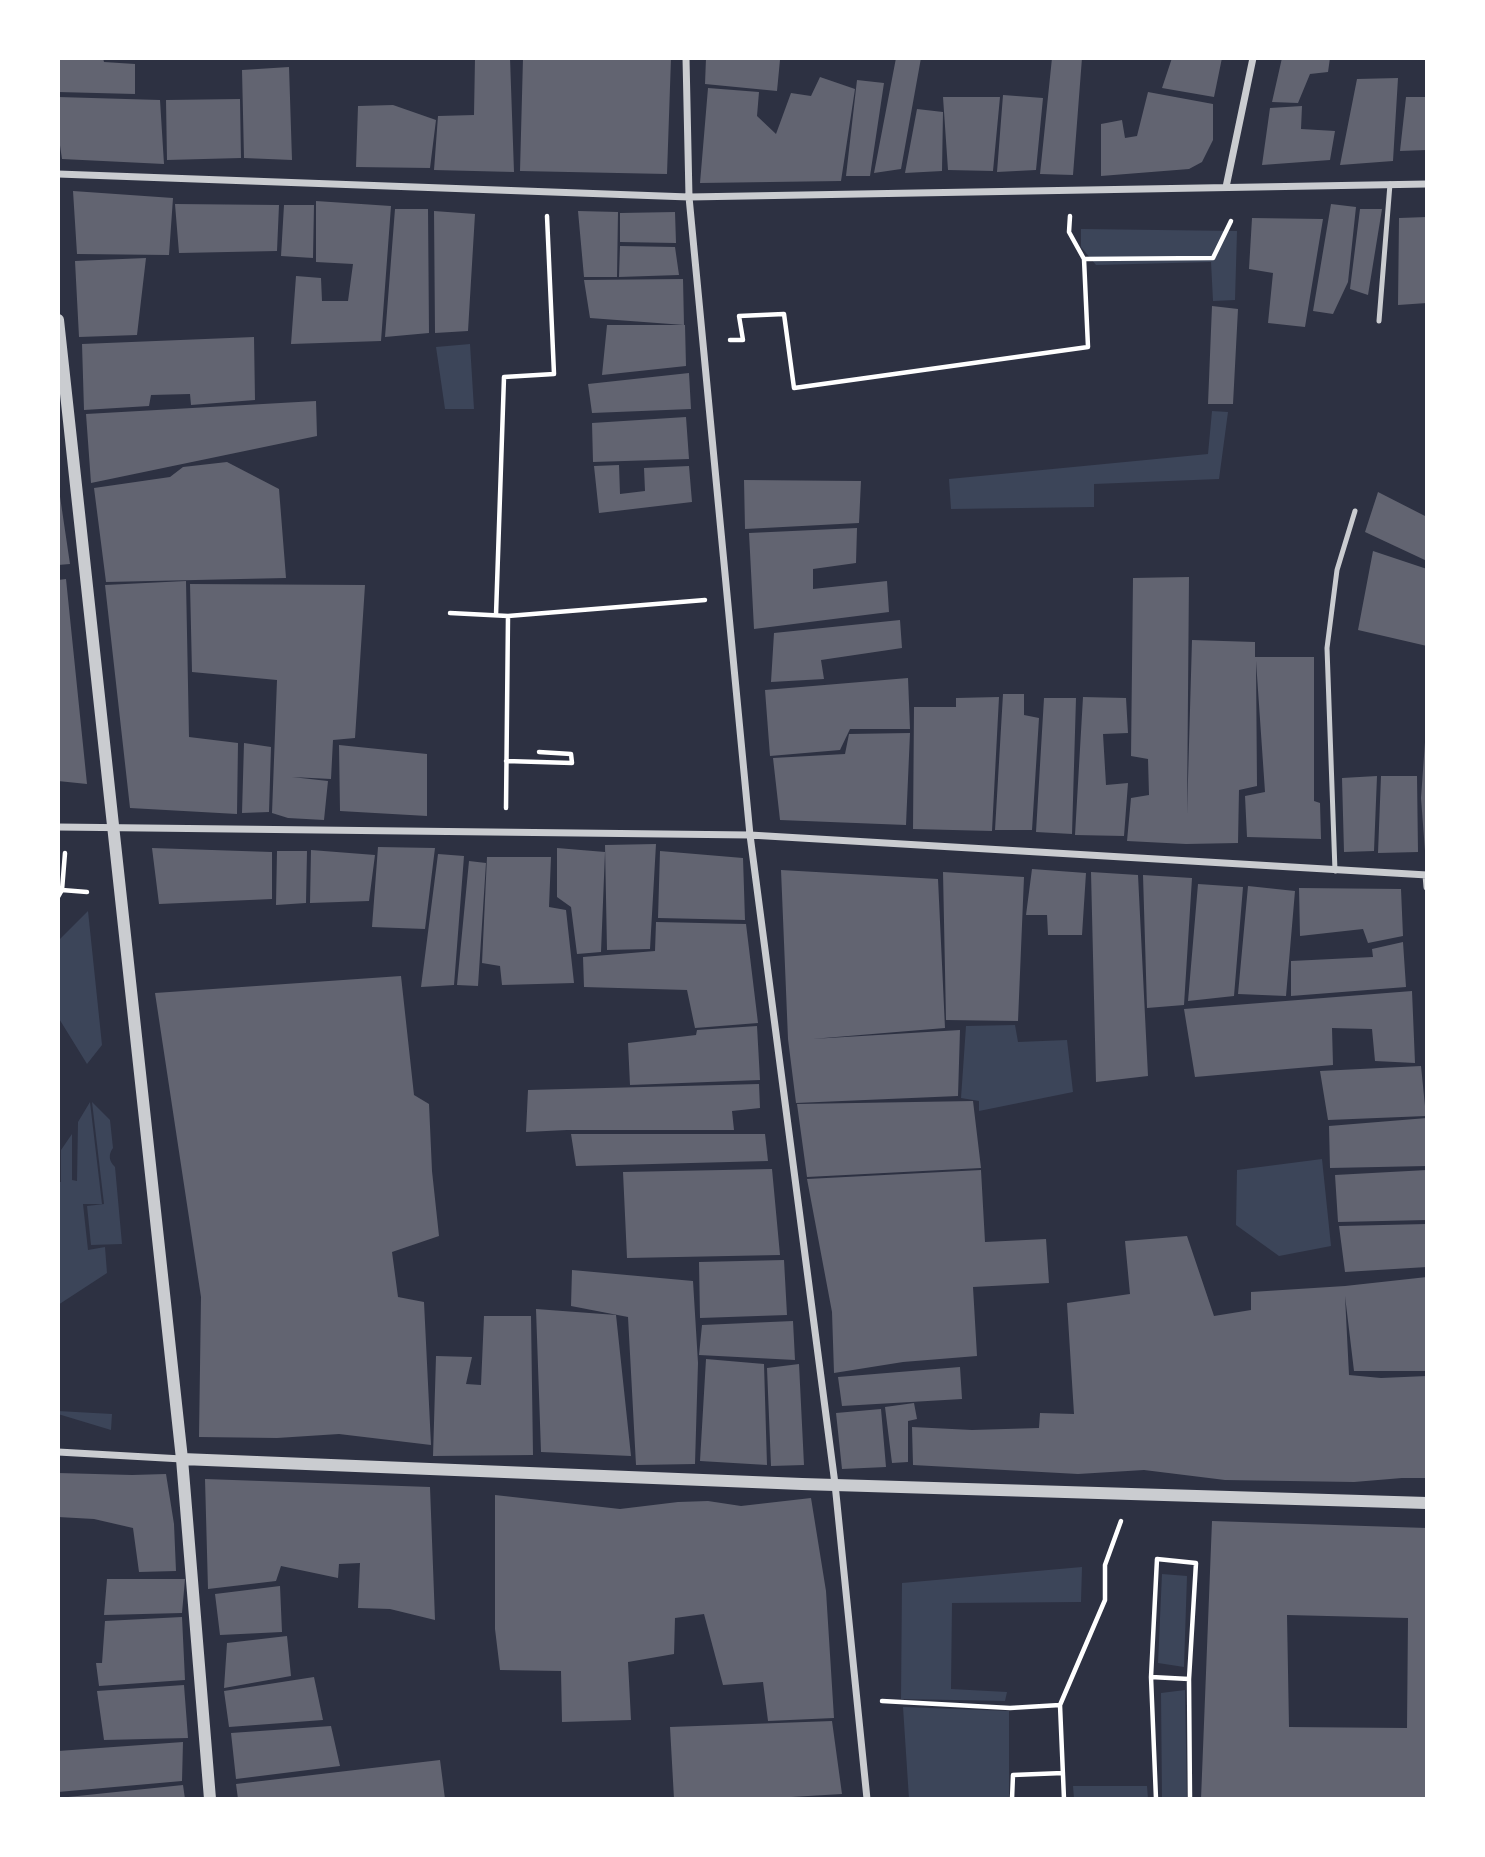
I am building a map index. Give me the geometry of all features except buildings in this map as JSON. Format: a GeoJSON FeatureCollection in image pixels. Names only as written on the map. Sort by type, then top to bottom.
{"type":"FeatureCollection","features":[{"type":"Feature","properties":{"kind":"street"},"geometry":{"type":"LineString","coordinates":[[686,58],[689,197],[750,835],[835,1484],[867,1799]]}},
{"type":"Feature","properties":{"kind":"street"},"geometry":{"type":"LineString","coordinates":[[1226,187],[1253,58]]}},
{"type":"Feature","properties":{"kind":"street"},"geometry":{"type":"LineString","coordinates":[[58,174],[689,197],[1427,184]]}},
{"type":"Feature","properties":{"kind":"street"},"geometry":{"type":"LineString","coordinates":[[58,320],[182,1459],[210,1799]]}},
{"type":"Feature","properties":{"kind":"street"},"geometry":{"type":"LineString","coordinates":[[58,827],[750,835],[1427,875],[1427,887]]}},
{"type":"Feature","properties":{"kind":"street"},"geometry":{"type":"LineString","coordinates":[[58,1452],[835,1484],[1427,1503]]}},
{"type":"Feature","properties":{"kind":"lane"},"geometry":{"type":"LineString","coordinates":[[1379,321],[1390,184]]}},
{"type":"Feature","properties":{"kind":"lane"},"geometry":{"type":"LineString","coordinates":[[1335,871],[1327,648],[1337,570],[1355,512]]}},
{"type":"Feature","properties":{"kind":"path"},"geometry":{"type":"LineString","coordinates":[[496,615],[504,377],[554,374],[547,213]]}},
{"type":"Feature","properties":{"kind":"path"},"geometry":{"type":"LineString","coordinates":[[730,340],[743,340],[739,316],[784,314],[794,388],[1088,347],[1084,259],[1069,232],[1070,216]]}},
{"type":"Feature","properties":{"kind":"path"},"geometry":{"type":"LineString","coordinates":[[1084,259],[1213,258],[1231,221]]}},
{"type":"Feature","properties":{"kind":"path"},"geometry":{"type":"LineString","coordinates":[[450,613],[508,616],[709,599]]}},
{"type":"Feature","properties":{"kind":"path"},"geometry":{"type":"LineString","coordinates":[[506,816],[508,616]]}},
{"type":"Feature","properties":{"kind":"path"},"geometry":{"type":"LineString","coordinates":[[506,761],[572,763],[571,754],[538,752]]}},
{"type":"Feature","properties":{"kind":"path"},"geometry":{"type":"LineString","coordinates":[[58,897],[65,853]]}},
{"type":"Feature","properties":{"kind":"path"},"geometry":{"type":"LineString","coordinates":[[60,889],[87,892]]}},
{"type":"Feature","properties":{"kind":"path"},"geometry":{"type":"LineString","coordinates":[[1064,1799],[1060,1705],[1105,1600],[1105,1565],[1130,1493]]}},
{"type":"Feature","properties":{"kind":"path"},"geometry":{"type":"LineString","coordinates":[[1156,1799],[1151,1677],[1157,1559],[1196,1563],[1189,1679],[1190,1799]]}},
{"type":"Feature","properties":{"kind":"path"},"geometry":{"type":"LineString","coordinates":[[1151,1677],[1189,1679]]}},
{"type":"Feature","properties":{"kind":"path"},"geometry":{"type":"LineString","coordinates":[[857,1700],[1010,1708],[1060,1705]]}},
{"type":"Feature","properties":{"kind":"path"},"geometry":{"type":"LineString","coordinates":[[1012,1799],[1013,1775],[1063,1773]]}},
{"type":"Feature","properties":{"kind":"shaded area"},"geometry":{"type":"Polygon","coordinates":[[[1081,229],[1237,231],[1235,300],[1213,301],[1211,262],[1096,265],[1081,247],[1081,229]]]}},
{"type":"Feature","properties":{"kind":"shaded area"},"geometry":{"type":"Polygon","coordinates":[[[470,344],[474,409],[445,409],[436,347],[470,344]]]}},
{"type":"Feature","properties":{"kind":"shaded area"},"geometry":{"type":"Polygon","coordinates":[[[1212,411],[1228,412],[1219,479],[1094,484],[1094,507],[951,509],[949,479],[1208,454],[1212,411]]]}},
{"type":"Feature","properties":{"kind":"shaded area"},"geometry":{"type":"Polygon","coordinates":[[[88,911],[102,1045],[87,1064],[58,1017],[58,941],[88,911]]]}},
{"type":"Feature","properties":{"kind":"shaded area"},"geometry":{"type":"Polygon","coordinates":[[[1015,1025],[1018,1042],[1067,1040],[1073,1092],[979,1111],[979,1101],[961,1098],[966,1026],[1015,1025]]]}},
{"type":"Feature","properties":{"kind":"shaded area"},"geometry":{"type":"Polygon","coordinates":[[[90,1102],[102,1204],[83,1204],[88,1250],[105,1247],[107,1273],[58,1305],[58,1182],[61,1182],[61,1150],[72,1134],[72,1180],[77,1181],[78,1122],[90,1102]]]}},
{"type":"Feature","properties":{"kind":"shaded area"},"geometry":{"type":"Polygon","coordinates":[[[92,1102],[110,1120],[113,1148],[110,1158],[115,1167],[122,1244],[91,1245],[87,1206],[104,1204],[92,1102]]]}},
{"type":"Feature","properties":{"kind":"shaded area"},"geometry":{"type":"Polygon","coordinates":[[[1322,1159],[1331,1246],[1279,1256],[1236,1225],[1237,1170],[1322,1159]]]}},
{"type":"Feature","properties":{"kind":"shaded area"},"geometry":{"type":"Polygon","coordinates":[[[58,1411],[112,1414],[111,1430],[58,1414],[58,1411]]]}},
{"type":"Feature","properties":{"kind":"shaded area"},"geometry":{"type":"Polygon","coordinates":[[[1082,1567],[1081,1602],[952,1603],[951,1689],[1007,1692],[1005,1701],[901,1699],[902,1583],[1082,1567]]]}},
{"type":"Feature","properties":{"kind":"shaded area"},"geometry":{"type":"Polygon","coordinates":[[[1162,1574],[1187,1576],[1184,1667],[1158,1663],[1162,1574]]]}},
{"type":"Feature","properties":{"kind":"shaded area"},"geometry":{"type":"Polygon","coordinates":[[[1185,1690],[1187,1799],[1162,1799],[1161,1693],[1185,1690]]]}},
{"type":"Feature","properties":{"kind":"shaded area"},"geometry":{"type":"Polygon","coordinates":[[[903,1707],[1009,1711],[1009,1799],[909,1799],[903,1707]]]}},
{"type":"Feature","properties":{"kind":"shaded area"},"geometry":{"type":"Polygon","coordinates":[[[1073,1786],[1147,1786],[1148,1799],[1074,1799],[1073,1786]]]}}]}
